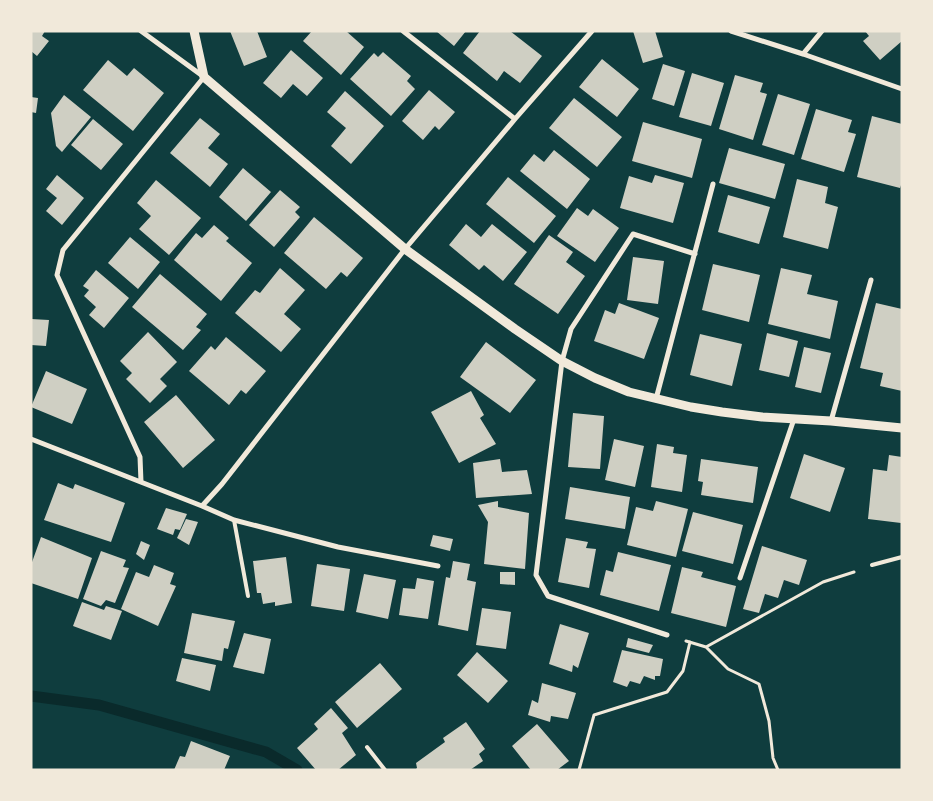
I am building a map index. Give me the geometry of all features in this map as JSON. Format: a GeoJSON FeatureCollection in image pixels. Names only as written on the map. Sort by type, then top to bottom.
{"type":"FeatureCollection","features":[{"type":"Feature","properties":{"kind":"street"},"geometry":{"type":"LineString","coordinates":[[141,31],[204,77],[405,250],[515,330],[562,361],[595,378],[629,392],[656,399],[722,412],[902,428]]}},
{"type":"Feature","properties":{"kind":"street"},"geometry":{"type":"LineString","coordinates":[[194,31],[204,77]]}},
{"type":"Feature","properties":{"kind":"street"},"geometry":{"type":"LineString","coordinates":[[404,31],[515,119]]}},
{"type":"Feature","properties":{"kind":"street"},"geometry":{"type":"LineString","coordinates":[[202,506],[222,484],[405,250],[592,31]]}},
{"type":"Feature","properties":{"kind":"street"},"geometry":{"type":"LineString","coordinates":[[731,31],[902,89]]}},
{"type":"Feature","properties":{"kind":"street"},"geometry":{"type":"LineString","coordinates":[[803,54],[822,31]]}},
{"type":"Feature","properties":{"kind":"street"},"geometry":{"type":"LineString","coordinates":[[141,482],[140,457],[57,275],[64,250],[204,77]]}},
{"type":"Feature","properties":{"kind":"street"},"geometry":{"type":"LineString","coordinates":[[656,399],[714,184]]}},
{"type":"Feature","properties":{"kind":"street"},"geometry":{"type":"LineString","coordinates":[[667,635],[548,596],[536,575],[562,361],[571,329],[633,234],[695,254]]}},
{"type":"Feature","properties":{"kind":"street"},"geometry":{"type":"LineString","coordinates":[[831,421],[871,280]]}},
{"type":"Feature","properties":{"kind":"street"},"geometry":{"type":"LineString","coordinates":[[740,578],[794,419]]}},
{"type":"Feature","properties":{"kind":"street"},"geometry":{"type":"LineString","coordinates":[[31,439],[234,520],[338,547],[438,566]]}},
{"type":"Feature","properties":{"kind":"lane"},"geometry":{"type":"LineString","coordinates":[[234,520],[248,596]]}},
{"type":"Feature","properties":{"kind":"lane"},"geometry":{"type":"LineString","coordinates":[[872,565],[902,557]]}},
{"type":"Feature","properties":{"kind":"lane"},"geometry":{"type":"LineString","coordinates":[[367,747],[385,770]]}},
{"type":"Feature","properties":{"kind":"path"},"geometry":{"type":"LineString","coordinates":[[706,647],[823,582],[872,565]]}},
{"type":"Feature","properties":{"kind":"path"},"geometry":{"type":"LineString","coordinates":[[579,770],[594,715],[667,692],[683,671],[690,642],[706,647],[728,669],[759,684],[769,721],[773,758],[778,770]]}},
{"type":"Feature","properties":{"kind":"building"},"geometry":{"type":"Polygon","coordinates":[[[31,31],[45,31],[42,36],[49,41],[37,56],[31,51],[31,31]]]}},
{"type":"Feature","properties":{"kind":"building"},"geometry":{"type":"Polygon","coordinates":[[[230,31],[257,31],[267,57],[244,66],[230,31]]]}},
{"type":"Feature","properties":{"kind":"building"},"geometry":{"type":"Polygon","coordinates":[[[312,31],[346,31],[364,47],[341,75],[303,41],[312,31]]]}},
{"type":"Feature","properties":{"kind":"building"},"geometry":{"type":"Polygon","coordinates":[[[436,31],[466,31],[454,46],[436,31]]]}},
{"type":"Feature","properties":{"kind":"building"},"geometry":{"type":"Polygon","coordinates":[[[480,31],[510,31],[542,56],[520,83],[504,71],[497,81],[463,53],[480,31]]]}},
{"type":"Feature","properties":{"kind":"building"},"geometry":{"type":"Polygon","coordinates":[[[633,31],[655,31],[663,57],[643,63],[633,31]]]}},
{"type":"Feature","properties":{"kind":"building"},"geometry":{"type":"Polygon","coordinates":[[[865,31],[902,31],[902,41],[880,60],[863,41],[869,36],[865,31]]]}},
{"type":"Feature","properties":{"kind":"building"},"geometry":{"type":"Polygon","coordinates":[[[291,50],[323,78],[307,96],[293,84],[281,98],[263,83],[291,50]]]}},
{"type":"Feature","properties":{"kind":"building"},"geometry":{"type":"Polygon","coordinates":[[[383,52],[411,76],[407,81],[415,89],[391,116],[350,79],[374,53],[378,57],[383,52]]]}},
{"type":"Feature","properties":{"kind":"building"},"geometry":{"type":"Polygon","coordinates":[[[602,59],[639,89],[617,117],[579,87],[602,59]]]}},
{"type":"Feature","properties":{"kind":"building"},"geometry":{"type":"Polygon","coordinates":[[[108,60],[127,76],[134,68],[164,93],[133,131],[83,90],[108,60]]]}},
{"type":"Feature","properties":{"kind":"building"},"geometry":{"type":"Polygon","coordinates":[[[663,64],[685,71],[674,106],[652,99],[663,64]]]}},
{"type":"Feature","properties":{"kind":"building"},"geometry":{"type":"Polygon","coordinates":[[[692,73],[724,83],[711,126],[679,117],[692,73]]]}},
{"type":"Feature","properties":{"kind":"building"},"geometry":{"type":"Polygon","coordinates":[[[735,75],[763,83],[760,92],[767,94],[753,140],[719,129],[735,75]]]}},
{"type":"Feature","properties":{"kind":"building"},"geometry":{"type":"Polygon","coordinates":[[[429,90],[455,112],[439,130],[435,126],[423,140],[402,121],[429,90]]]}},
{"type":"Feature","properties":{"kind":"building"},"geometry":{"type":"Polygon","coordinates":[[[345,91],[384,126],[351,164],[331,146],[346,128],[327,112],[345,91]]]}},
{"type":"Feature","properties":{"kind":"building"},"geometry":{"type":"Polygon","coordinates":[[[778,94],[810,104],[794,155],[762,145],[778,94]]]}},
{"type":"Feature","properties":{"kind":"building"},"geometry":{"type":"Polygon","coordinates":[[[64,95],[91,117],[62,152],[56,146],[51,113],[64,95]]]}},
{"type":"Feature","properties":{"kind":"building"},"geometry":{"type":"Polygon","coordinates":[[[31,97],[38,98],[36,113],[31,112],[31,97]]]}},
{"type":"Feature","properties":{"kind":"building"},"geometry":{"type":"Polygon","coordinates":[[[574,98],[622,137],[597,167],[549,128],[574,98]]]}},
{"type":"Feature","properties":{"kind":"building"},"geometry":{"type":"Polygon","coordinates":[[[816,109],[852,120],[848,132],[856,134],[844,172],[801,159],[816,109]]]}},
{"type":"Feature","properties":{"kind":"building"},"geometry":{"type":"Polygon","coordinates":[[[872,116],[902,124],[902,182],[900,188],[857,177],[872,116]]]}},
{"type":"Feature","properties":{"kind":"building"},"geometry":{"type":"Polygon","coordinates":[[[200,118],[220,134],[208,148],[228,164],[210,187],[170,153],[200,118]]]}},
{"type":"Feature","properties":{"kind":"building"},"geometry":{"type":"Polygon","coordinates":[[[93,119],[123,144],[101,170],[71,145],[93,119]]]}},
{"type":"Feature","properties":{"kind":"building"},"geometry":{"type":"Polygon","coordinates":[[[643,122],[702,139],[692,178],[632,161],[643,122]]]}},
{"type":"Feature","properties":{"kind":"building"},"geometry":{"type":"Polygon","coordinates":[[[729,148],[785,164],[775,199],[719,183],[729,148]]]}},
{"type":"Feature","properties":{"kind":"building"},"geometry":{"type":"Polygon","coordinates":[[[554,150],[590,179],[567,209],[520,171],[534,154],[544,162],[554,150]]]}},
{"type":"Feature","properties":{"kind":"building"},"geometry":{"type":"Polygon","coordinates":[[[243,168],[271,192],[246,221],[219,197],[243,168]]]}},
{"type":"Feature","properties":{"kind":"building"},"geometry":{"type":"Polygon","coordinates":[[[57,175],[84,198],[62,225],[46,211],[57,198],[46,189],[57,175]]]}},
{"type":"Feature","properties":{"kind":"building"},"geometry":{"type":"Polygon","coordinates":[[[655,175],[684,183],[673,223],[620,208],[629,176],[652,183],[655,175]]]}},
{"type":"Feature","properties":{"kind":"building"},"geometry":{"type":"Polygon","coordinates":[[[508,177],[556,216],[534,243],[486,204],[508,177]]]}},
{"type":"Feature","properties":{"kind":"building"},"geometry":{"type":"Polygon","coordinates":[[[797,179],[828,187],[825,203],[838,207],[828,249],[783,237],[797,179]]]}},
{"type":"Feature","properties":{"kind":"building"},"geometry":{"type":"Polygon","coordinates":[[[156,180],[201,218],[169,255],[139,229],[151,216],[137,203],[156,180]]]}},
{"type":"Feature","properties":{"kind":"building"},"geometry":{"type":"Polygon","coordinates":[[[280,190],[300,207],[295,212],[300,217],[274,247],[249,225],[280,190]]]}},
{"type":"Feature","properties":{"kind":"building"},"geometry":{"type":"Polygon","coordinates":[[[728,195],[770,207],[759,244],[718,232],[728,195]]]}},
{"type":"Feature","properties":{"kind":"building"},"geometry":{"type":"Polygon","coordinates":[[[577,208],[588,216],[593,209],[619,228],[595,262],[557,236],[577,208]]]}},
{"type":"Feature","properties":{"kind":"building"},"geometry":{"type":"Polygon","coordinates":[[[314,217],[363,258],[347,277],[341,272],[326,289],[284,253],[314,217]]]}},
{"type":"Feature","properties":{"kind":"building"},"geometry":{"type":"Polygon","coordinates":[[[466,224],[481,237],[492,224],[527,252],[503,281],[484,265],[479,270],[449,245],[466,224]]]}},
{"type":"Feature","properties":{"kind":"building"},"geometry":{"type":"Polygon","coordinates":[[[214,225],[229,238],[226,241],[252,263],[221,301],[174,260],[196,233],[202,238],[214,225]]]}},
{"type":"Feature","properties":{"kind":"building"},"geometry":{"type":"Polygon","coordinates":[[[549,235],[573,252],[566,262],[585,276],[558,314],[514,284],[549,235]]]}},
{"type":"Feature","properties":{"kind":"building"},"geometry":{"type":"Polygon","coordinates":[[[130,237],[160,262],[138,289],[108,263],[130,237]]]}},
{"type":"Feature","properties":{"kind":"building"},"geometry":{"type":"Polygon","coordinates":[[[633,257],[664,261],[658,304],[627,300],[633,257]]]}},
{"type":"Feature","properties":{"kind":"building"},"geometry":{"type":"Polygon","coordinates":[[[713,264],[760,275],[749,322],[702,310],[713,264]]]}},
{"type":"Feature","properties":{"kind":"building"},"geometry":{"type":"Polygon","coordinates":[[[280,268],[305,290],[284,314],[301,329],[281,352],[235,313],[255,290],[260,293],[280,268]]]}},
{"type":"Feature","properties":{"kind":"building"},"geometry":{"type":"Polygon","coordinates":[[[781,268],[812,275],[807,294],[838,301],[830,339],[768,324],[781,268]]]}},
{"type":"Feature","properties":{"kind":"building"},"geometry":{"type":"Polygon","coordinates":[[[96,270],[129,298],[104,328],[89,315],[96,307],[84,296],[89,290],[83,286],[96,270]]]}},
{"type":"Feature","properties":{"kind":"building"},"geometry":{"type":"Polygon","coordinates":[[[160,274],[207,314],[196,327],[201,330],[183,350],[132,307],[160,274]]]}},
{"type":"Feature","properties":{"kind":"building"},"geometry":{"type":"Polygon","coordinates":[[[619,303],[659,318],[644,359],[594,341],[605,310],[615,314],[619,303]]]}},
{"type":"Feature","properties":{"kind":"building"},"geometry":{"type":"Polygon","coordinates":[[[876,303],[902,309],[902,391],[880,386],[883,373],[860,368],[876,303]]]}},
{"type":"Feature","properties":{"kind":"building"},"geometry":{"type":"Polygon","coordinates":[[[31,319],[49,320],[46,346],[31,345],[31,319]]]}},
{"type":"Feature","properties":{"kind":"building"},"geometry":{"type":"Polygon","coordinates":[[[148,332],[177,362],[160,379],[167,386],[150,403],[126,379],[132,373],[120,361],[148,332]]]}},
{"type":"Feature","properties":{"kind":"building"},"geometry":{"type":"Polygon","coordinates":[[[767,333],[798,341],[789,377],[759,370],[767,333]]]}},
{"type":"Feature","properties":{"kind":"building"},"geometry":{"type":"Polygon","coordinates":[[[700,334],[742,344],[732,386],[690,375],[700,334]]]}},
{"type":"Feature","properties":{"kind":"building"},"geometry":{"type":"Polygon","coordinates":[[[226,337],[266,371],[246,394],[241,390],[229,405],[189,371],[211,346],[215,350],[226,337]]]}},
{"type":"Feature","properties":{"kind":"building"},"geometry":{"type":"Polygon","coordinates":[[[486,342],[536,380],[510,413],[460,377],[486,342]]]}},
{"type":"Feature","properties":{"kind":"building"},"geometry":{"type":"Polygon","coordinates":[[[804,347],[831,353],[821,393],[795,387],[804,347]]]}},
{"type":"Feature","properties":{"kind":"building"},"geometry":{"type":"Polygon","coordinates":[[[46,371],[87,389],[72,424],[31,407],[46,371]]]}},
{"type":"Feature","properties":{"kind":"building"},"geometry":{"type":"Polygon","coordinates":[[[471,391],[484,415],[480,418],[496,444],[459,463],[431,412],[471,391]]]}},
{"type":"Feature","properties":{"kind":"building"},"geometry":{"type":"Polygon","coordinates":[[[176,395],[215,440],[183,468],[144,422],[176,395]]]}},
{"type":"Feature","properties":{"kind":"building"},"geometry":{"type":"Polygon","coordinates":[[[573,413],[604,416],[600,469],[568,467],[573,413]]]}},
{"type":"Feature","properties":{"kind":"building"},"geometry":{"type":"Polygon","coordinates":[[[614,439],[644,446],[635,487],[605,480],[614,439]]]}},
{"type":"Feature","properties":{"kind":"building"},"geometry":{"type":"Polygon","coordinates":[[[657,444],[674,447],[673,453],[687,455],[682,492],[651,487],[657,444]]]}},
{"type":"Feature","properties":{"kind":"building"},"geometry":{"type":"Polygon","coordinates":[[[804,454],[845,468],[830,512],[790,498],[804,454]]]}},
{"type":"Feature","properties":{"kind":"building"},"geometry":{"type":"Polygon","coordinates":[[[889,455],[902,457],[901,523],[868,519],[873,469],[887,471],[889,455]]]}},
{"type":"Feature","properties":{"kind":"building"},"geometry":{"type":"Polygon","coordinates":[[[500,459],[502,472],[527,470],[532,494],[476,498],[473,463],[500,459]]]}},
{"type":"Feature","properties":{"kind":"building"},"geometry":{"type":"Polygon","coordinates":[[[701,459],[758,467],[753,503],[701,495],[703,482],[698,481],[701,459]]]}},
{"type":"Feature","properties":{"kind":"building"},"geometry":{"type":"Polygon","coordinates":[[[58,483],[73,489],[75,484],[125,503],[111,542],[44,520],[58,483]]]}},
{"type":"Feature","properties":{"kind":"building"},"geometry":{"type":"Polygon","coordinates":[[[570,487],[630,497],[625,529],[565,519],[570,487]]]}},
{"type":"Feature","properties":{"kind":"building"},"geometry":{"type":"Polygon","coordinates":[[[498,501],[498,507],[529,513],[525,569],[484,564],[488,522],[478,505],[498,501]]]}},
{"type":"Feature","properties":{"kind":"building"},"geometry":{"type":"Polygon","coordinates":[[[656,501],[688,509],[676,557],[627,545],[636,507],[653,511],[656,501]]]}},
{"type":"Feature","properties":{"kind":"building"},"geometry":{"type":"Polygon","coordinates":[[[166,508],[187,514],[180,530],[175,529],[173,535],[157,529],[166,508]]]}},
{"type":"Feature","properties":{"kind":"building"},"geometry":{"type":"Polygon","coordinates":[[[693,512],[743,525],[733,564],[682,551],[693,512]]]}},
{"type":"Feature","properties":{"kind":"building"},"geometry":{"type":"Polygon","coordinates":[[[186,519],[198,522],[189,545],[177,538],[186,519]]]}},
{"type":"Feature","properties":{"kind":"building"},"geometry":{"type":"Polygon","coordinates":[[[433,535],[453,539],[450,551],[430,546],[433,535]]]}},
{"type":"Feature","properties":{"kind":"building"},"geometry":{"type":"Polygon","coordinates":[[[41,537],[92,558],[78,599],[31,583],[31,565],[41,537]]]}},
{"type":"Feature","properties":{"kind":"building"},"geometry":{"type":"Polygon","coordinates":[[[566,538],[588,542],[586,548],[596,549],[589,588],[558,582],[566,538]]]}},
{"type":"Feature","properties":{"kind":"building"},"geometry":{"type":"Polygon","coordinates":[[[141,541],[150,545],[144,560],[136,554],[141,541]]]}},
{"type":"Feature","properties":{"kind":"building"},"geometry":{"type":"Polygon","coordinates":[[[762,546],[807,560],[799,585],[784,580],[778,598],[765,594],[759,613],[743,609],[762,546]]]}},
{"type":"Feature","properties":{"kind":"building"},"geometry":{"type":"Polygon","coordinates":[[[101,551],[126,560],[123,567],[129,568],[115,603],[106,600],[101,606],[83,599],[101,551]]]}},
{"type":"Feature","properties":{"kind":"building"},"geometry":{"type":"Polygon","coordinates":[[[618,552],[671,565],[659,611],[600,595],[606,570],[613,572],[618,552]]]}},
{"type":"Feature","properties":{"kind":"building"},"geometry":{"type":"Polygon","coordinates":[[[286,557],[292,603],[275,606],[275,602],[263,604],[261,593],[257,593],[253,561],[286,557]]]}},
{"type":"Feature","properties":{"kind":"building"},"geometry":{"type":"Polygon","coordinates":[[[453,561],[470,564],[467,580],[476,582],[468,631],[438,625],[446,577],[450,578],[453,561]]]}},
{"type":"Feature","properties":{"kind":"building"},"geometry":{"type":"Polygon","coordinates":[[[317,564],[350,569],[344,611],[311,606],[317,564]]]}},
{"type":"Feature","properties":{"kind":"building"},"geometry":{"type":"Polygon","coordinates":[[[154,565],[174,573],[170,584],[176,586],[158,626],[121,609],[136,572],[149,577],[154,565]]]}},
{"type":"Feature","properties":{"kind":"building"},"geometry":{"type":"Polygon","coordinates":[[[682,567],[703,572],[701,577],[736,586],[726,627],[671,613],[682,567]]]}},
{"type":"Feature","properties":{"kind":"building"},"geometry":{"type":"Polygon","coordinates":[[[500,572],[515,572],[515,585],[500,584],[500,572]]]}},
{"type":"Feature","properties":{"kind":"building"},"geometry":{"type":"Polygon","coordinates":[[[364,574],[396,580],[388,619],[356,612],[364,574]]]}},
{"type":"Feature","properties":{"kind":"building"},"geometry":{"type":"Polygon","coordinates":[[[417,578],[434,581],[428,619],[399,615],[403,588],[415,589],[417,578]]]}},
{"type":"Feature","properties":{"kind":"building"},"geometry":{"type":"Polygon","coordinates":[[[82,602],[104,610],[106,606],[122,611],[111,640],[73,626],[82,602]]]}},
{"type":"Feature","properties":{"kind":"building"},"geometry":{"type":"Polygon","coordinates":[[[482,608],[511,612],[506,649],[476,645],[482,608]]]}},
{"type":"Feature","properties":{"kind":"building"},"geometry":{"type":"Polygon","coordinates":[[[192,613],[235,621],[228,649],[224,648],[222,661],[184,653],[192,613]]]}},
{"type":"Feature","properties":{"kind":"building"},"geometry":{"type":"Polygon","coordinates":[[[560,624],[589,633],[578,668],[573,665],[572,672],[549,664],[560,624]]]}},
{"type":"Feature","properties":{"kind":"building"},"geometry":{"type":"Polygon","coordinates":[[[244,633],[271,639],[264,674],[233,667],[244,633]]]}},
{"type":"Feature","properties":{"kind":"building"},"geometry":{"type":"Polygon","coordinates":[[[628,638],[653,645],[649,653],[626,647],[628,638]]]}},
{"type":"Feature","properties":{"kind":"building"},"geometry":{"type":"Polygon","coordinates":[[[622,650],[663,659],[660,676],[655,676],[655,680],[644,676],[640,684],[630,681],[627,687],[613,682],[622,650]]]}},
{"type":"Feature","properties":{"kind":"building"},"geometry":{"type":"Polygon","coordinates":[[[477,652],[508,681],[488,703],[457,675],[477,652]]]}},
{"type":"Feature","properties":{"kind":"building"},"geometry":{"type":"Polygon","coordinates":[[[182,658],[216,665],[210,691],[176,681],[182,658]]]}},
{"type":"Feature","properties":{"kind":"building"},"geometry":{"type":"Polygon","coordinates":[[[380,663],[402,689],[357,728],[335,702],[380,663]]]}},
{"type":"Feature","properties":{"kind":"building"},"geometry":{"type":"Polygon","coordinates":[[[542,683],[576,693],[568,719],[551,716],[550,722],[528,715],[532,700],[538,703],[542,683]]]}},
{"type":"Feature","properties":{"kind":"building"},"geometry":{"type":"Polygon","coordinates":[[[331,708],[348,728],[342,733],[356,755],[338,770],[316,770],[297,748],[318,729],[314,724],[331,708]]]}},
{"type":"Feature","properties":{"kind":"building"},"geometry":{"type":"Polygon","coordinates":[[[466,722],[485,749],[479,754],[483,761],[470,770],[415,770],[417,768],[416,763],[445,742],[443,738],[466,722]]]}},
{"type":"Feature","properties":{"kind":"building"},"geometry":{"type":"Polygon","coordinates":[[[537,724],[569,761],[557,770],[531,770],[512,746],[537,724]]]}},
{"type":"Feature","properties":{"kind":"building"},"geometry":{"type":"Polygon","coordinates":[[[191,741],[230,756],[224,770],[174,770],[180,756],[185,757],[191,741]]]}},
{"type":"Feature","properties":{"kind":"waterway"},"geometry":{"type":"LineString","coordinates":[[31,696],[99,705],[266,752],[297,770]]}}]}
